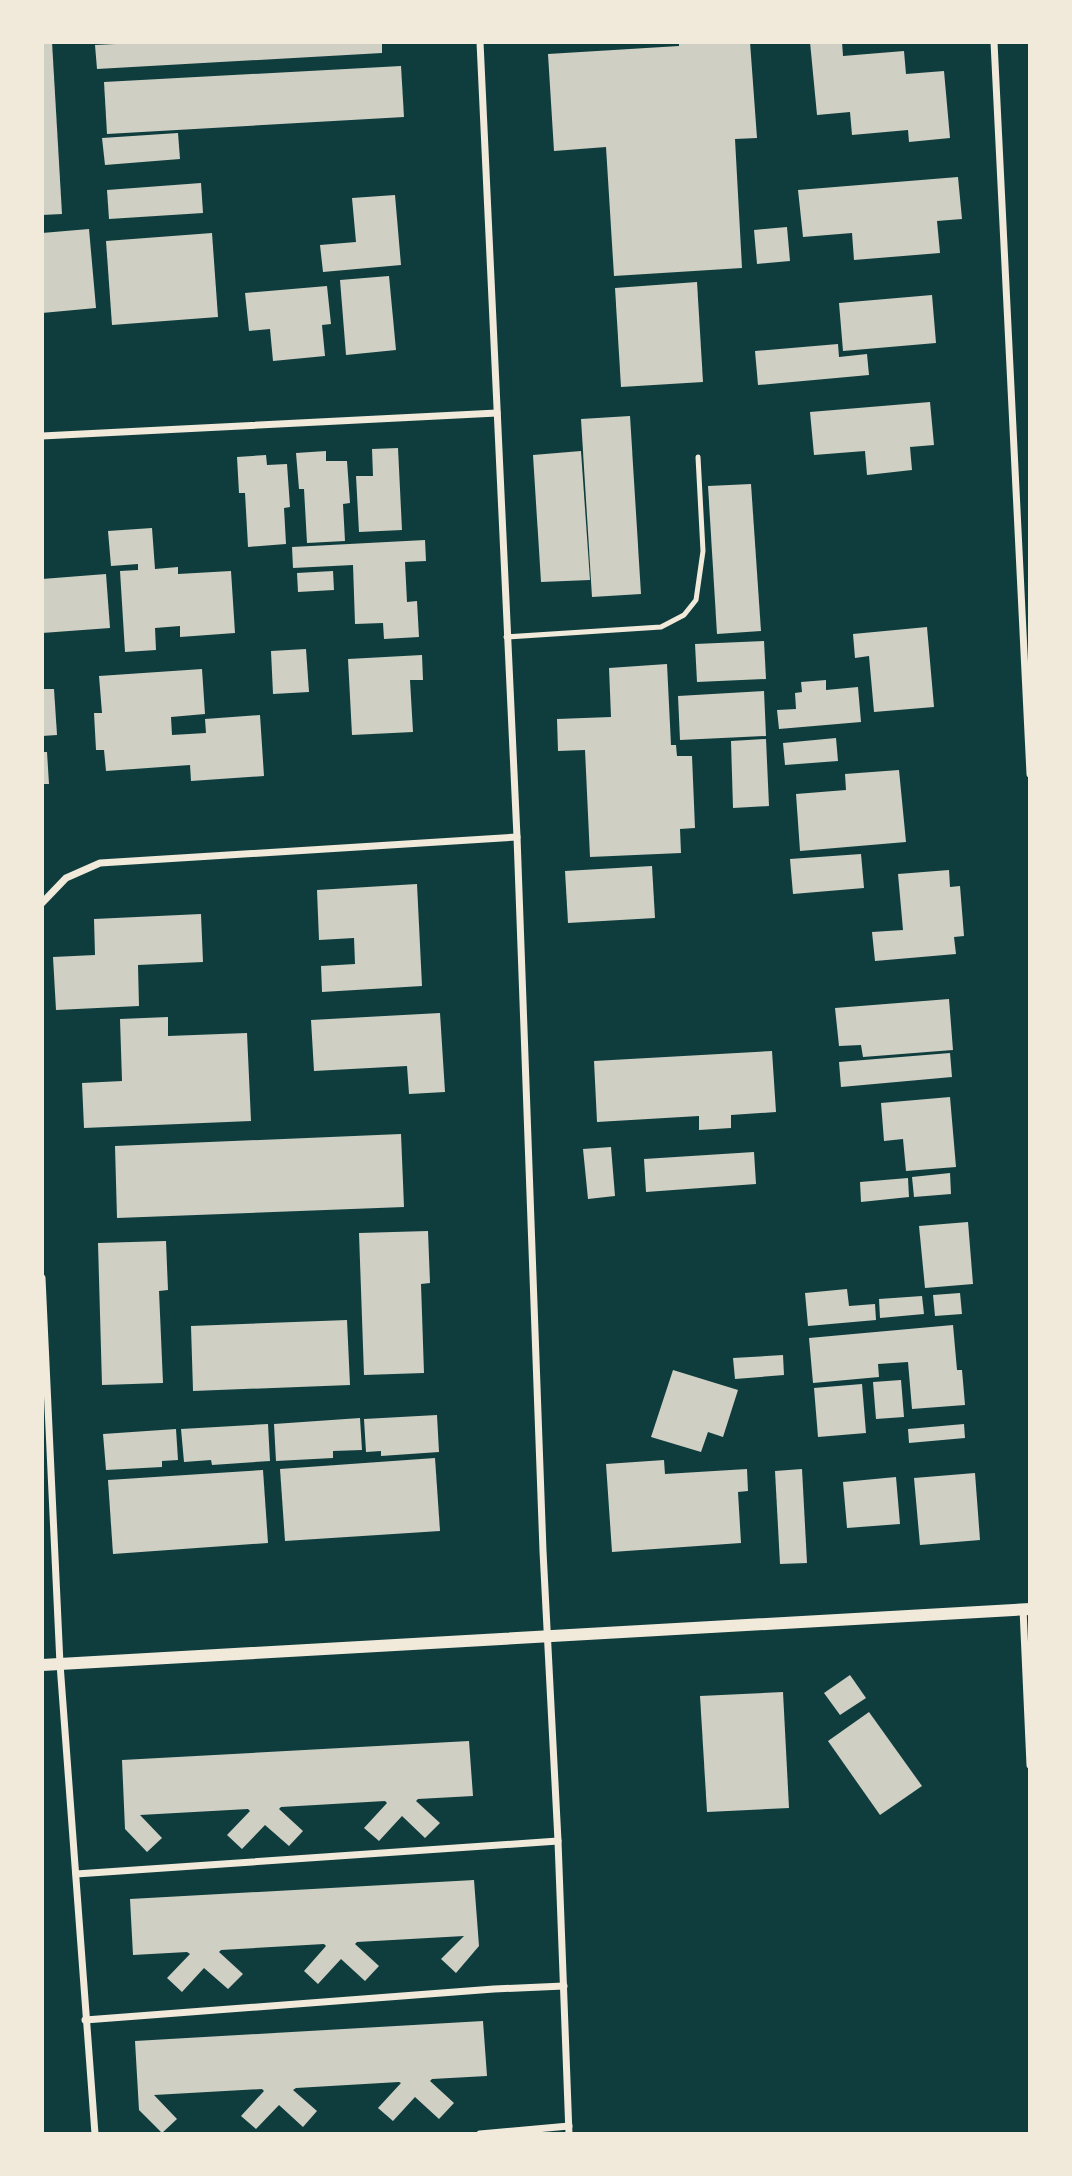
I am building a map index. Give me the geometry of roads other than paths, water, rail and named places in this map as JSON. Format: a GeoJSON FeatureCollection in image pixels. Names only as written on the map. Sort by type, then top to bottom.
{"type":"FeatureCollection","features":[{"type":"Feature","properties":{"kind":"street"},"geometry":{"type":"LineString","coordinates":[[480,42],[517,837],[543,1551],[549,1637],[569,2130],[480,2134]]}},
{"type":"Feature","properties":{"kind":"street"},"geometry":{"type":"LineString","coordinates":[[994,42],[1030,774]]}},
{"type":"Feature","properties":{"kind":"street"},"geometry":{"type":"LineString","coordinates":[[42,436],[497,413]]}},
{"type":"Feature","properties":{"kind":"street"},"geometry":{"type":"LineString","coordinates":[[42,903],[66,878],[100,863],[517,837]]}},
{"type":"Feature","properties":{"kind":"street"},"geometry":{"type":"LineString","coordinates":[[42,1278],[60,1664],[95,2134]]}},
{"type":"Feature","properties":{"kind":"street"},"geometry":{"type":"LineString","coordinates":[[42,1665],[1026,1609],[1030,1765]]}},
{"type":"Feature","properties":{"kind":"street"},"geometry":{"type":"LineString","coordinates":[[76,1874],[558,1841]]}},
{"type":"Feature","properties":{"kind":"street"},"geometry":{"type":"LineString","coordinates":[[85,2020],[564,1986]]}},
{"type":"Feature","properties":{"kind":"lane"},"geometry":{"type":"LineString","coordinates":[[506,636],[661,627],[684,615],[696,600],[703,551],[698,457]]}}]}
